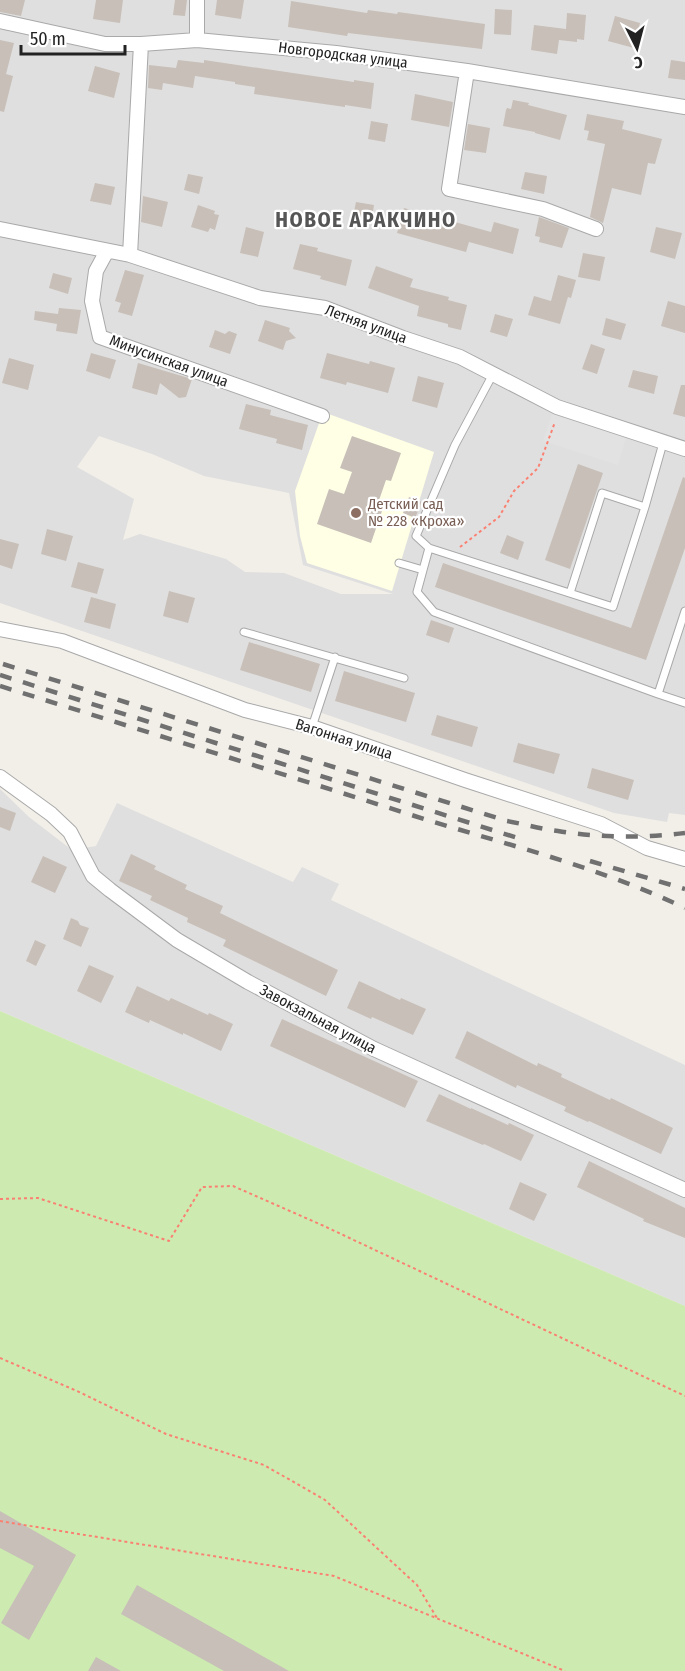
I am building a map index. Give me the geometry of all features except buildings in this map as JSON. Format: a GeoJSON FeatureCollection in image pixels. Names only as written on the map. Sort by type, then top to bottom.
{"type":"FeatureCollection","features":[{"type":"Feature","properties":{"kind":"street"},"geometry":{"type":"LineString","coordinates":[[197,0],[197,40]]}},
{"type":"Feature","properties":{"kind":"street","name":"Новгородская улица"},"geometry":{"type":"LineString","coordinates":[[0,21],[105,44],[197,40],[336,53],[467,71],[685,107]]}},
{"type":"Feature","properties":{"kind":"street"},"geometry":{"type":"LineString","coordinates":[[130,255],[141,44]]}},
{"type":"Feature","properties":{"kind":"street"},"geometry":{"type":"LineString","coordinates":[[467,71],[449,189],[543,209],[596,229]]}},
{"type":"Feature","properties":{"kind":"street","name":"Летняя улица"},"geometry":{"type":"LineString","coordinates":[[0,229],[130,255],[260,297],[325,308],[460,357],[560,408],[685,449]]}},
{"type":"Feature","properties":{"kind":"street","name":"Минусинская улица"},"geometry":{"type":"LineString","coordinates":[[107,251],[96,271],[92,302],[100,337],[322,416]]}},
{"type":"Feature","properties":{"kind":"street","name":"Вагонная улица"},"geometry":{"type":"LineString","coordinates":[[0,629],[62,641],[245,710],[312,728],[601,824],[647,848],[685,860]]}},
{"type":"Feature","properties":{"kind":"street","name":"Завокзальная улица"},"geometry":{"type":"LineString","coordinates":[[0,777],[51,814],[70,832],[93,876],[158,926],[198,952],[248,982],[374,1049],[685,1191]]}},
{"type":"Feature","properties":{"kind":"lane"},"geometry":{"type":"LineString","coordinates":[[493,374],[455,445],[416,536],[429,548],[613,606],[663,443]]}},
{"type":"Feature","properties":{"kind":"lane"},"geometry":{"type":"LineString","coordinates":[[570,593],[602,493],[645,507]]}},
{"type":"Feature","properties":{"kind":"lane"},"geometry":{"type":"LineString","coordinates":[[429,548],[417,592],[434,612],[685,702]]}},
{"type":"Feature","properties":{"kind":"lane"},"geometry":{"type":"LineString","coordinates":[[399,563],[423,570]]}},
{"type":"Feature","properties":{"kind":"lane"},"geometry":{"type":"LineString","coordinates":[[658,694],[685,611]]}},
{"type":"Feature","properties":{"kind":"lane"},"geometry":{"type":"LineString","coordinates":[[244,632],[404,678]]}},
{"type":"Feature","properties":{"kind":"lane"},"geometry":{"type":"LineString","coordinates":[[312,728],[335,657]]}},
{"type":"Feature","properties":{"kind":"path"},"geometry":{"type":"LineString","coordinates":[[453,555],[463,543],[499,518],[514,490],[538,468],[560,408]]}},
{"type":"Feature","properties":{"kind":"path"},"geometry":{"type":"LineString","coordinates":[[0,1199],[38,1198],[169,1241],[202,1188],[233,1186],[324,1226],[685,1396]]}},
{"type":"Feature","properties":{"kind":"path"},"geometry":{"type":"LineString","coordinates":[[0,1358],[77,1391],[166,1434],[264,1465],[325,1500],[417,1585],[438,1618]]}},
{"type":"Feature","properties":{"kind":"path"},"geometry":{"type":"LineString","coordinates":[[0,1521],[334,1576],[565,1671]]}},
{"type":"Feature","properties":{"kind":"shaded area"},"geometry":{"type":"Polygon","coordinates":[[[0,0],[685,0],[685,815],[669,813],[667,822],[614,813],[0,603],[0,0]],[[99,436],[77,467],[134,499],[123,540],[140,534],[226,559],[245,572],[284,573],[341,594],[393,594],[303,565],[289,493],[204,476],[152,454],[99,436]]]}},
{"type":"Feature","properties":{"kind":"shaded area","name":"Детский сад № 228 «Кроха»"},"geometry":{"type":"Polygon","coordinates":[[[323,412],[434,452],[392,591],[307,563],[300,536],[295,491],[323,412]]]}},
{"type":"Feature","properties":{"kind":"shaded area"},"geometry":{"type":"Polygon","coordinates":[[[552,414],[626,438],[618,465],[543,441],[552,414]]]}},
{"type":"Feature","properties":{"kind":"shaded area"},"geometry":{"type":"Polygon","coordinates":[[[0,789],[29,817],[72,850],[96,846],[117,803],[293,882],[302,867],[339,884],[331,900],[685,1065],[685,1306],[0,1011],[0,789]]]}},
{"type":"Feature","properties":{"kind":"green space"},"geometry":{"type":"Polygon","coordinates":[[[0,1011],[685,1306],[685,1671],[0,1671],[0,1011]]]}},
{"type":"Feature","properties":{"kind":"railway"},"geometry":{"type":"LineString","coordinates":[[3,664],[507,821],[590,835],[653,836],[685,833]]}},
{"type":"Feature","properties":{"kind":"railway"},"geometry":{"type":"LineString","coordinates":[[0,675],[524,840]]}},
{"type":"Feature","properties":{"kind":"railway"},"geometry":{"type":"LineString","coordinates":[[0,686],[589,869],[685,908]]}},
{"type":"Feature","properties":{"kind":"railway"},"geometry":{"type":"LineString","coordinates":[[590,861],[685,889]]}},
{"type":"Feature","properties":{"kind":"place","name":"Детский сад № 228 «Кроха»"},"geometry":{"type":"Point","coordinates":[356,513]}},
{"type":"Feature","properties":{"kind":"district","name":"НОВОЕ АРАКЧИНО"},"geometry":{"type":"Point","coordinates":[366,220]}}]}
